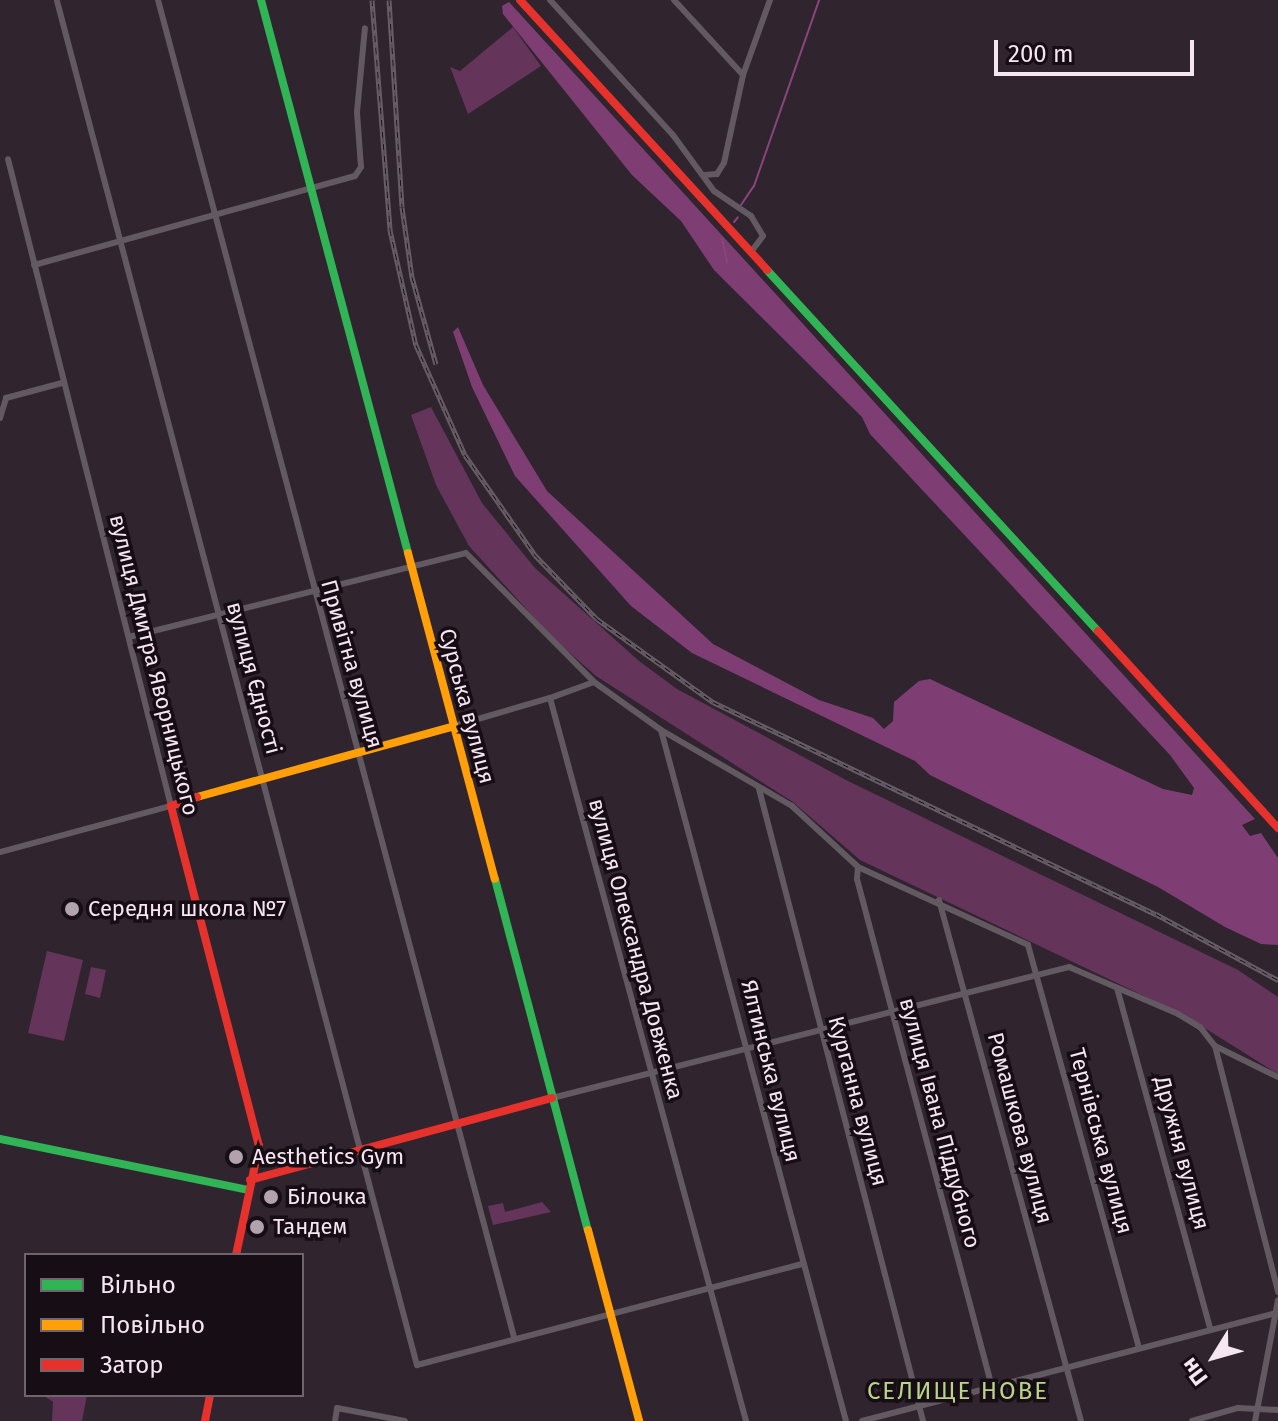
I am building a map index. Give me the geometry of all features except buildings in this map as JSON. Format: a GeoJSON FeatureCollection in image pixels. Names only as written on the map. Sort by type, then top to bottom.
{"type":"FeatureCollection","features":[{"type":"Feature","properties":{"kind":"street","name":"Привітна вулиця"},"geometry":{"type":"LineString","coordinates":[[158,0],[312,588],[359,752],[514,1337]]}},
{"type":"Feature","properties":{"kind":"street","name":"Сурська вулиця"},"geometry":{"type":"LineString","coordinates":[[261,0],[639,1421]]}},
{"type":"Feature","properties":{"kind":"street"},"geometry":{"type":"LineString","coordinates":[[520,0],[1278,828]]}},
{"type":"Feature","properties":{"kind":"street"},"geometry":{"type":"LineString","coordinates":[[550,0],[727,204],[755,222],[763,236],[751,252]]}},
{"type":"Feature","properties":{"kind":"street"},"geometry":{"type":"LineString","coordinates":[[674,0],[743,75]]}},
{"type":"Feature","properties":{"kind":"street"},"geometry":{"type":"LineString","coordinates":[[704,175],[717,174],[724,163],[743,75],[770,0]]}},
{"type":"Feature","properties":{"kind":"street","name":"вулиця Єдності"},"geometry":{"type":"LineString","coordinates":[[57,1],[417,1365],[514,1337]]}},
{"type":"Feature","properties":{"kind":"street"},"geometry":{"type":"LineString","coordinates":[[34,265],[120,239],[217,218],[312,192],[355,176],[361,167],[357,112],[365,28]]}},
{"type":"Feature","properties":{"kind":"street","name":"вулиця Дмитра Яворницького"},"geometry":{"type":"LineString","coordinates":[[8,159],[62,383],[251,1105],[259,1146],[236,1253]]}},
{"type":"Feature","properties":{"kind":"street"},"geometry":{"type":"LineString","coordinates":[[0,418],[6,398],[62,383]]}},
{"type":"Feature","properties":{"kind":"street"},"geometry":{"type":"LineString","coordinates":[[129,637],[218,611],[451,553],[474,557],[594,682],[661,730],[703,750],[759,789],[792,806],[858,867],[939,900]]}},
{"type":"Feature","properties":{"kind":"street"},"geometry":{"type":"LineString","coordinates":[[0,852],[171,806],[261,776],[454,726],[594,682]]}},
{"type":"Feature","properties":{"kind":"street","name":"вулиця Олександра Довженка"},"geometry":{"type":"LineString","coordinates":[[550,698],[649,1073],[746,1421]]}},
{"type":"Feature","properties":{"kind":"street","name":"Ялтинська вулиця"},"geometry":{"type":"LineString","coordinates":[[661,730],[846,1421]]}},
{"type":"Feature","properties":{"kind":"street","name":"Курганна вулиця"},"geometry":{"type":"LineString","coordinates":[[759,789],[923,1421]]}},
{"type":"Feature","properties":{"kind":"street","name":"вулиця Івана Піддубного"},"geometry":{"type":"LineString","coordinates":[[858,867],[891,1010],[992,1387]]}},
{"type":"Feature","properties":{"kind":"street","name":"Тернівська вулиця"},"geometry":{"type":"LineString","coordinates":[[939,900],[1028,945],[1139,1347]]}},
{"type":"Feature","properties":{"kind":"street","name":"Ромашкова вулиця"},"geometry":{"type":"LineString","coordinates":[[939,900],[1081,1421]]}},
{"type":"Feature","properties":{"kind":"street"},"geometry":{"type":"LineString","coordinates":[[0,1139],[249,1185],[552,1098],[1035,972],[1078,967],[1117,988],[1178,1014],[1200,1027],[1215,1046],[1275,1269],[1278,1292]]}},
{"type":"Feature","properties":{"kind":"street","name":"Дружня вулиця"},"geometry":{"type":"LineString","coordinates":[[1117,988],[1210,1328]]}},
{"type":"Feature","properties":{"kind":"street"},"geometry":{"type":"LineString","coordinates":[[1215,1046],[1278,1077]]}},
{"type":"Feature","properties":{"kind":"street"},"geometry":{"type":"LineString","coordinates":[[514,1337],[802,1264]]}},
{"type":"Feature","properties":{"kind":"street"},"geometry":{"type":"LineString","coordinates":[[1255,1421],[1278,1300]]}},
{"type":"Feature","properties":{"kind":"street"},"geometry":{"type":"LineString","coordinates":[[862,1421],[1276,1313]]}},
{"type":"Feature","properties":{"kind":"street"},"geometry":{"type":"LineString","coordinates":[[205,1421],[210,1397]]}},
{"type":"Feature","properties":{"kind":"street"},"geometry":{"type":"LineString","coordinates":[[1192,1421],[1258,1406],[1278,1410]]}},
{"type":"Feature","properties":{"kind":"street"},"geometry":{"type":"LineString","coordinates":[[335,1421],[337,1408],[405,1421]]}},
{"type":"Feature","properties":{"kind":"shaded area"},"geometry":{"type":"Polygon","coordinates":[[[509,2],[1255,819],[1242,825],[1250,836],[1261,833],[1278,858],[1278,945],[1261,944],[1225,927],[1158,887],[930,775],[915,761],[692,653],[631,606],[515,476],[472,387],[453,332],[458,327],[483,385],[547,491],[713,644],[819,700],[873,718],[884,729],[893,721],[894,702],[919,681],[930,679],[1163,789],[1192,795],[1194,788],[1170,755],[870,434],[862,417],[714,270],[681,221],[632,175],[503,14],[502,6],[509,2]]]}},
{"type":"Feature","properties":{"kind":"shaded area"},"geometry":{"type":"Polygon","coordinates":[[[513,27],[541,66],[468,114],[450,67],[460,71],[513,27]]]}},
{"type":"Feature","properties":{"kind":"shaded area"},"geometry":{"type":"Polygon","coordinates":[[[431,407],[482,503],[535,568],[639,661],[677,689],[848,781],[1238,970],[1278,997],[1278,1074],[1184,1015],[860,860],[793,802],[596,676],[552,637],[469,546],[436,485],[411,415],[431,407]]]}},
{"type":"Feature","properties":{"kind":"shaded area"},"geometry":{"type":"Polygon","coordinates":[[[47,951],[83,960],[64,1041],[28,1033],[47,951]]]}},
{"type":"Feature","properties":{"kind":"shaded area"},"geometry":{"type":"Polygon","coordinates":[[[91,967],[106,970],[100,998],[85,994],[91,967]]]}},
{"type":"Feature","properties":{"kind":"shaded area"},"geometry":{"type":"Polygon","coordinates":[[[542,1202],[551,1212],[493,1225],[488,1206],[503,1203],[505,1212],[542,1202]]]}},
{"type":"Feature","properties":{"kind":"shaded area"},"geometry":{"type":"Polygon","coordinates":[[[46,1397],[87,1397],[82,1421],[52,1421],[53,1402],[46,1397]]]}},
{"type":"Feature","properties":{"kind":"waterway"},"geometry":{"type":"LineString","coordinates":[[741,205],[754,186],[819,0]]}},
{"type":"Feature","properties":{"kind":"waterway"},"geometry":{"type":"LineString","coordinates":[[734,222],[738,217]]}},
{"type":"Feature","properties":{"kind":"waterway"},"geometry":{"type":"LineString","coordinates":[[722,238],[727,262]]}},
{"type":"Feature","properties":{"kind":"railway"},"geometry":{"type":"LineString","coordinates":[[372,0],[390,230],[416,345],[465,455],[535,555],[597,619],[713,702],[1156,914],[1278,980]]}},
{"type":"Feature","properties":{"kind":"railway"},"geometry":{"type":"LineString","coordinates":[[389,0],[402,207],[412,277],[436,364]]}},
{"type":"Feature","properties":{"kind":"traffic: fast"},"geometry":{"type":"LineString","coordinates":[[261,0],[408,553]]}},
{"type":"Feature","properties":{"kind":"traffic: fast"},"geometry":{"type":"LineString","coordinates":[[767,270],[1098,631]]}},
{"type":"Feature","properties":{"kind":"traffic: fast"},"geometry":{"type":"LineString","coordinates":[[495,879],[588,1230]]}},
{"type":"Feature","properties":{"kind":"traffic: fast"},"geometry":{"type":"LineString","coordinates":[[0,1139],[248,1190]]}},
{"type":"Feature","properties":{"kind":"traffic: slow"},"geometry":{"type":"LineString","coordinates":[[408,553],[495,879]]}},
{"type":"Feature","properties":{"kind":"traffic: slow"},"geometry":{"type":"LineString","coordinates":[[197,797],[454,726]]}},
{"type":"Feature","properties":{"kind":"traffic: slow"},"geometry":{"type":"LineString","coordinates":[[588,1230],[639,1421]]}},
{"type":"Feature","properties":{"kind":"traffic: jam"},"geometry":{"type":"LineString","coordinates":[[520,0],[767,270]]}},
{"type":"Feature","properties":{"kind":"traffic: jam"},"geometry":{"type":"LineString","coordinates":[[1098,631],[1278,828]]}},
{"type":"Feature","properties":{"kind":"traffic: jam"},"geometry":{"type":"LineString","coordinates":[[197,797],[171,806],[259,1146],[236,1253]]}},
{"type":"Feature","properties":{"kind":"traffic: jam"},"geometry":{"type":"LineString","coordinates":[[250,1180],[552,1098]]}},
{"type":"Feature","properties":{"kind":"traffic: jam"},"geometry":{"type":"LineString","coordinates":[[205,1421],[210,1397]]}},
{"type":"Feature","properties":{"kind":"place","name":"Середня школа №7"},"geometry":{"type":"Point","coordinates":[72,909]}},
{"type":"Feature","properties":{"kind":"place","name":"Aesthetics Gym"},"geometry":{"type":"Point","coordinates":[236,1157]}},
{"type":"Feature","properties":{"kind":"place","name":"Білочка"},"geometry":{"type":"Point","coordinates":[271,1197]}},
{"type":"Feature","properties":{"kind":"place","name":"Тандем"},"geometry":{"type":"Point","coordinates":[257,1227]}},
{"type":"Feature","properties":{"kind":"district","name":"СЕЛИЩЕ НОВЕ"},"geometry":{"type":"Point","coordinates":[958,1392]}}]}
